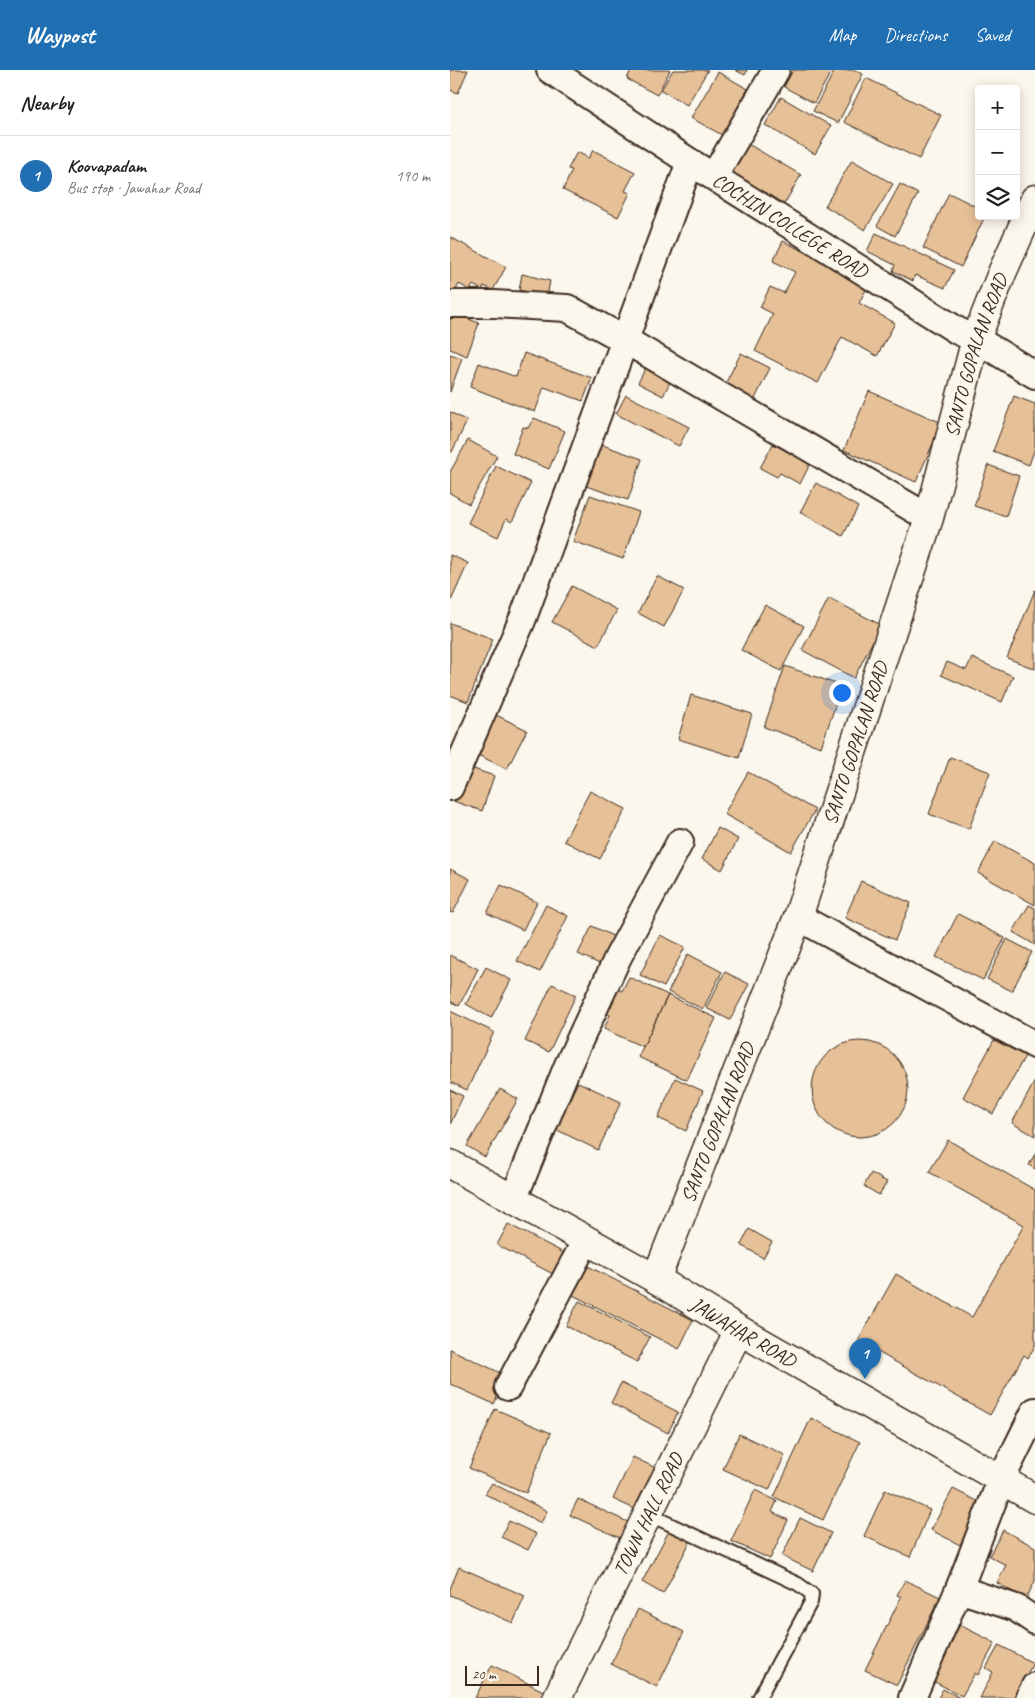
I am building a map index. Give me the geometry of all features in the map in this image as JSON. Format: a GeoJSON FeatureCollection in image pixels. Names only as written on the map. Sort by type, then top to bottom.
{"type":"FeatureCollection","features":[{"type":"Feature","properties":{"kind":"main road","name":"SANTO GOPALAN ROAD"},"geometry":{"type":"LineString","coordinates":[[656,1279],[798,917],[929,518],[976,339],[1002,273],[1035,199]]}},
{"type":"Feature","properties":{"kind":"main road","name":"JAWAHAR ROAD"},"geometry":{"type":"LineString","coordinates":[[450,1164],[656,1279],[740,1330],[1035,1499]]}},
{"type":"Feature","properties":{"kind":"main road","name":"TOWN HALL ROAD"},"geometry":{"type":"LineString","coordinates":[[556,1698],[740,1330]]}},
{"type":"Feature","properties":{"kind":"street","name":"COCHIN COLLEGE ROAD"},"geometry":{"type":"LineString","coordinates":[[550,70],[690,162],[958,331],[976,339],[1035,375]]}},
{"type":"Feature","properties":{"kind":"street"},"geometry":{"type":"LineString","coordinates":[[714,176],[776,70]]}},
{"type":"Feature","properties":{"kind":"street"},"geometry":{"type":"LineString","coordinates":[[450,787],[523,618],[690,162]]}},
{"type":"Feature","properties":{"kind":"street"},"geometry":{"type":"LineString","coordinates":[[450,304],[494,304],[567,308],[929,518]]}},
{"type":"Feature","properties":{"kind":"street"},"geometry":{"type":"LineString","coordinates":[[513,1200],[568,1065],[614,966],[680,842]]}},
{"type":"Feature","properties":{"kind":"street"},"geometry":{"type":"LineString","coordinates":[[798,917],[1035,1045]]}},
{"type":"Feature","properties":{"kind":"street"},"geometry":{"type":"LineString","coordinates":[[508,1387],[586,1240]]}},
{"type":"Feature","properties":{"kind":"street"},"geometry":{"type":"LineString","coordinates":[[912,1698],[1001,1480],[1035,1411]]}},
{"type":"Feature","properties":{"kind":"street"},"geometry":{"type":"LineString","coordinates":[[958,1589],[1016,1608],[1035,1621]]}},
{"type":"Feature","properties":{"kind":"street"},"geometry":{"type":"LineString","coordinates":[[1029,1698],[1035,1686]]}},
{"type":"Feature","properties":{"kind":"lane"},"geometry":{"type":"LineString","coordinates":[[648,1514],[798,1584],[812,1594],[811,1602],[759,1698]]}},
{"type":"Feature","properties":{"kind":"building"},"geometry":{"type":"Polygon","coordinates":[[[450,70],[468,70],[458,93],[450,90],[450,70]]]}},
{"type":"Feature","properties":{"kind":"building"},"geometry":{"type":"Polygon","coordinates":[[[631,70],[670,70],[657,95],[627,79],[631,70]]]}},
{"type":"Feature","properties":{"kind":"building"},"geometry":{"type":"Polygon","coordinates":[[[673,70],[708,70],[687,105],[661,90],[673,70]]]}},
{"type":"Feature","properties":{"kind":"building"},"geometry":{"type":"Polygon","coordinates":[[[735,70],[747,70],[745,75],[735,70]]]}},
{"type":"Feature","properties":{"kind":"building"},"geometry":{"type":"Polygon","coordinates":[[[793,70],[832,70],[814,103],[784,87],[793,70]]]}},
{"type":"Feature","properties":{"kind":"building"},"geometry":{"type":"Polygon","coordinates":[[[835,70],[855,70],[863,74],[838,123],[813,111],[835,70]]]}},
{"type":"Feature","properties":{"kind":"building"},"geometry":{"type":"Polygon","coordinates":[[[718,72],[748,89],[722,135],[691,118],[718,72]]]}},
{"type":"Feature","properties":{"kind":"building"},"geometry":{"type":"Polygon","coordinates":[[[866,78],[941,115],[919,159],[844,122],[866,78]]]}},
{"type":"Feature","properties":{"kind":"building"},"geometry":{"type":"Polygon","coordinates":[[[781,97],[831,126],[815,154],[765,125],[781,97]]]}},
{"type":"Feature","properties":{"kind":"building"},"geometry":{"type":"Polygon","coordinates":[[[748,144],[801,175],[783,206],[730,175],[748,144]]]}},
{"type":"Feature","properties":{"kind":"building"},"geometry":{"type":"Polygon","coordinates":[[[593,150],[635,172],[625,191],[630,193],[618,217],[563,190],[572,170],[568,169],[577,152],[589,158],[593,150]]]}},
{"type":"Feature","properties":{"kind":"building"},"geometry":{"type":"Polygon","coordinates":[[[852,160],[893,184],[865,230],[825,206],[852,160]]]}},
{"type":"Feature","properties":{"kind":"building"},"geometry":{"type":"Polygon","coordinates":[[[900,184],[918,194],[895,236],[877,226],[900,184]]]}},
{"type":"Feature","properties":{"kind":"building"},"geometry":{"type":"Polygon","coordinates":[[[949,193],[975,206],[975,220],[983,220],[961,267],[923,248],[949,193]]]}},
{"type":"Feature","properties":{"kind":"building"},"geometry":{"type":"Polygon","coordinates":[[[876,233],[954,270],[945,288],[915,275],[913,281],[893,271],[895,265],[867,251],[876,233]]]}},
{"type":"Feature","properties":{"kind":"building"},"geometry":{"type":"Polygon","coordinates":[[[450,237],[506,267],[493,290],[484,286],[482,290],[473,285],[470,290],[459,284],[454,294],[450,292],[450,237]]]}},
{"type":"Feature","properties":{"kind":"building"},"geometry":{"type":"Polygon","coordinates":[[[783,241],[869,284],[859,303],[895,323],[877,356],[842,337],[818,383],[755,351],[773,314],[760,307],[770,287],[784,293],[795,272],[773,261],[783,241]]]}},
{"type":"Feature","properties":{"kind":"building"},"geometry":{"type":"Polygon","coordinates":[[[522,274],[550,281],[547,297],[519,290],[522,274]]]}},
{"type":"Feature","properties":{"kind":"building"},"geometry":{"type":"Polygon","coordinates":[[[450,312],[479,323],[467,356],[450,349],[450,312]]]}},
{"type":"Feature","properties":{"kind":"building"},"geometry":{"type":"Polygon","coordinates":[[[524,353],[592,378],[583,401],[544,387],[535,412],[470,387],[479,363],[516,377],[524,353]]]}},
{"type":"Feature","properties":{"kind":"building"},"geometry":{"type":"Polygon","coordinates":[[[741,353],[770,368],[751,407],[721,392],[741,353]]]}},
{"type":"Feature","properties":{"kind":"building"},"geometry":{"type":"Polygon","coordinates":[[[450,354],[462,358],[450,392],[450,354]]]}},
{"type":"Feature","properties":{"kind":"building"},"geometry":{"type":"Polygon","coordinates":[[[650,359],[675,372],[663,396],[638,383],[650,359]]]}},
{"type":"Feature","properties":{"kind":"building"},"geometry":{"type":"Polygon","coordinates":[[[869,391],[942,423],[916,482],[844,450],[869,391]]]}},
{"type":"Feature","properties":{"kind":"building"},"geometry":{"type":"Polygon","coordinates":[[[626,395],[689,427],[679,446],[616,414],[626,395]]]}},
{"type":"Feature","properties":{"kind":"building"},"geometry":{"type":"Polygon","coordinates":[[[1014,396],[1035,404],[1035,448],[1029,465],[993,451],[1014,396]]]}},
{"type":"Feature","properties":{"kind":"building"},"geometry":{"type":"Polygon","coordinates":[[[450,412],[467,421],[452,452],[450,451],[450,412]]]}},
{"type":"Feature","properties":{"kind":"building"},"geometry":{"type":"Polygon","coordinates":[[[534,418],[565,431],[549,469],[513,454],[523,427],[528,428],[534,418]]]}},
{"type":"Feature","properties":{"kind":"building"},"geometry":{"type":"Polygon","coordinates":[[[468,440],[497,456],[469,504],[450,493],[450,472],[468,440]]]}},
{"type":"Feature","properties":{"kind":"building"},"geometry":{"type":"Polygon","coordinates":[[[597,443],[642,459],[628,500],[583,485],[597,443]]]}},
{"type":"Feature","properties":{"kind":"building"},"geometry":{"type":"Polygon","coordinates":[[[773,444],[810,464],[800,484],[780,473],[777,477],[760,468],[773,444]]]}},
{"type":"Feature","properties":{"kind":"building"},"geometry":{"type":"Polygon","coordinates":[[[988,465],[1019,476],[1006,516],[974,506],[988,465]]]}},
{"type":"Feature","properties":{"kind":"building"},"geometry":{"type":"Polygon","coordinates":[[[496,466],[531,483],[512,522],[506,519],[498,537],[468,523],[496,466]]]}},
{"type":"Feature","properties":{"kind":"building"},"geometry":{"type":"Polygon","coordinates":[[[816,483],[858,507],[843,536],[800,512],[816,483]]]}},
{"type":"Feature","properties":{"kind":"building"},"geometry":{"type":"Polygon","coordinates":[[[590,495],[639,512],[623,559],[573,541],[590,495]]]}},
{"type":"Feature","properties":{"kind":"building"},"geometry":{"type":"Polygon","coordinates":[[[450,555],[468,563],[451,601],[450,601],[450,555]]]}},
{"type":"Feature","properties":{"kind":"building"},"geometry":{"type":"Polygon","coordinates":[[[657,576],[684,590],[664,627],[638,613],[657,576]]]}},
{"type":"Feature","properties":{"kind":"building"},"geometry":{"type":"Polygon","coordinates":[[[572,586],[617,610],[598,646],[552,622],[572,586]]]}},
{"type":"Feature","properties":{"kind":"building"},"geometry":{"type":"Polygon","coordinates":[[[1035,590],[1035,669],[1007,658],[1035,590]]]}},
{"type":"Feature","properties":{"kind":"building"},"geometry":{"type":"Polygon","coordinates":[[[829,598],[881,625],[854,678],[802,650],[829,598]]]}},
{"type":"Feature","properties":{"kind":"building"},"geometry":{"type":"Polygon","coordinates":[[[765,605],[804,626],[781,671],[741,650],[765,605]]]}},
{"type":"Feature","properties":{"kind":"building"},"geometry":{"type":"Polygon","coordinates":[[[450,623],[493,639],[468,702],[450,695],[450,623]]]}},
{"type":"Feature","properties":{"kind":"building"},"geometry":{"type":"Polygon","coordinates":[[[972,658],[1013,676],[1002,702],[941,675],[947,662],[966,670],[972,658]]]}},
{"type":"Feature","properties":{"kind":"building"},"geometry":{"type":"Polygon","coordinates":[[[785,666],[842,686],[821,747],[764,727],[785,666]]]}},
{"type":"Feature","properties":{"kind":"building"},"geometry":{"type":"Polygon","coordinates":[[[691,695],[752,714],[739,758],[678,739],[691,695]]]}},
{"type":"Feature","properties":{"kind":"building"},"geometry":{"type":"Polygon","coordinates":[[[494,714],[527,730],[507,769],[474,753],[494,714]]]}},
{"type":"Feature","properties":{"kind":"building"},"geometry":{"type":"Polygon","coordinates":[[[950,757],[990,772],[969,829],[929,814],[950,757]]]}},
{"type":"Feature","properties":{"kind":"building"},"geometry":{"type":"Polygon","coordinates":[[[465,766],[494,776],[482,811],[453,801],[465,766]]]}},
{"type":"Feature","properties":{"kind":"building"},"geometry":{"type":"Polygon","coordinates":[[[748,772],[815,810],[791,852],[724,814],[748,772]]]}},
{"type":"Feature","properties":{"kind":"building"},"geometry":{"type":"Polygon","coordinates":[[[590,791],[626,809],[600,859],[564,841],[590,791]]]}},
{"type":"Feature","properties":{"kind":"building"},"geometry":{"type":"Polygon","coordinates":[[[718,828],[738,839],[722,870],[702,859],[718,828]]]}},
{"type":"Feature","properties":{"kind":"building"},"geometry":{"type":"Polygon","coordinates":[[[995,841],[1035,863],[1035,905],[978,873],[995,841]]]}},
{"type":"Feature","properties":{"kind":"building"},"geometry":{"type":"Polygon","coordinates":[[[450,869],[470,879],[453,913],[450,912],[450,869]]]}},
{"type":"Feature","properties":{"kind":"building"},"geometry":{"type":"Polygon","coordinates":[[[861,881],[911,903],[895,940],[845,918],[861,881]]]}},
{"type":"Feature","properties":{"kind":"building"},"geometry":{"type":"Polygon","coordinates":[[[501,885],[537,902],[523,930],[487,913],[501,885]]]}},
{"type":"Feature","properties":{"kind":"building"},"geometry":{"type":"Polygon","coordinates":[[[546,905],[568,916],[540,972],[517,961],[546,905]]]}},
{"type":"Feature","properties":{"kind":"building"},"geometry":{"type":"Polygon","coordinates":[[[1029,905],[1035,908],[1035,945],[1013,932],[1029,905]]]}},
{"type":"Feature","properties":{"kind":"building"},"geometry":{"type":"Polygon","coordinates":[[[958,914],[1005,938],[983,980],[936,957],[958,914]]]}},
{"type":"Feature","properties":{"kind":"building"},"geometry":{"type":"Polygon","coordinates":[[[592,926],[617,938],[604,966],[578,954],[592,926]]]}},
{"type":"Feature","properties":{"kind":"building"},"geometry":{"type":"Polygon","coordinates":[[[660,935],[685,947],[664,987],[640,975],[660,935]]]}},
{"type":"Feature","properties":{"kind":"building"},"geometry":{"type":"Polygon","coordinates":[[[1007,939],[1032,952],[1012,991],[987,979],[1007,939]]]}},
{"type":"Feature","properties":{"kind":"building"},"geometry":{"type":"Polygon","coordinates":[[[688,954],[722,972],[703,1009],[668,992],[688,954]]]}},
{"type":"Feature","properties":{"kind":"building"},"geometry":{"type":"Polygon","coordinates":[[[450,955],[478,969],[459,1006],[450,1001],[450,955]]]}},
{"type":"Feature","properties":{"kind":"building"},"geometry":{"type":"Polygon","coordinates":[[[486,967],[511,980],[491,1018],[466,1004],[486,967]]]}},
{"type":"Feature","properties":{"kind":"building"},"geometry":{"type":"Polygon","coordinates":[[[725,972],[749,984],[730,1020],[706,1008],[725,972]]]}},
{"type":"Feature","properties":{"kind":"building"},"geometry":{"type":"Polygon","coordinates":[[[629,977],[668,995],[643,1047],[604,1029],[610,1015],[597,1009],[609,985],[622,991],[629,977]]]}},
{"type":"Feature","properties":{"kind":"building"},"geometry":{"type":"Polygon","coordinates":[[[552,984],[576,995],[549,1052],[525,1041],[552,984]]]}},
{"type":"Feature","properties":{"kind":"building"},"geometry":{"type":"Polygon","coordinates":[[[668,995],[716,1018],[687,1080],[638,1057],[668,995]]]}},
{"type":"Feature","properties":{"kind":"building"},"geometry":{"type":"Polygon","coordinates":[[[450,1011],[494,1032],[467,1090],[450,1082],[450,1011]]]}},
{"type":"Feature","properties":{"kind":"building"},"geometry":{"type":"Polygon","coordinates":[[[994,1040],[1025,1056],[993,1114],[963,1097],[994,1040]]]}},
{"type":"Feature","properties":{"kind":"building"},"geometry":{"type":"Polygon","coordinates":[[[860,1041],[878,1045],[894,1055],[904,1071],[908,1089],[904,1107],[894,1123],[878,1133],[860,1137],[842,1133],[826,1123],[816,1107],[812,1089],[816,1071],[826,1055],[842,1045],[860,1041]]]}},
{"type":"Feature","properties":{"kind":"building"},"geometry":{"type":"Polygon","coordinates":[[[675,1078],[703,1091],[686,1131],[658,1118],[675,1078]]]}},
{"type":"Feature","properties":{"kind":"building"},"geometry":{"type":"Polygon","coordinates":[[[1035,1081],[1035,1136],[1012,1123],[1035,1081]]]}},
{"type":"Feature","properties":{"kind":"building"},"geometry":{"type":"Polygon","coordinates":[[[578,1082],[621,1102],[598,1150],[555,1129],[578,1082]]]}},
{"type":"Feature","properties":{"kind":"building"},"geometry":{"type":"Polygon","coordinates":[[[500,1089],[518,1099],[485,1157],[467,1146],[500,1089]]]}},
{"type":"Feature","properties":{"kind":"building"},"geometry":{"type":"Polygon","coordinates":[[[450,1090],[463,1096],[450,1125],[450,1090]]]}},
{"type":"Feature","properties":{"kind":"building"},"geometry":{"type":"Polygon","coordinates":[[[948,1140],[1035,1190],[1035,1346],[1028,1358],[1024,1355],[990,1415],[858,1341],[896,1274],[972,1317],[1024,1225],[929,1172],[948,1140]]]}},
{"type":"Feature","properties":{"kind":"building"},"geometry":{"type":"Polygon","coordinates":[[[1035,1154],[1035,1169],[1029,1165],[1035,1154]]]}},
{"type":"Feature","properties":{"kind":"building"},"geometry":{"type":"Polygon","coordinates":[[[871,1173],[887,1182],[879,1195],[864,1186],[871,1173]]]}},
{"type":"Feature","properties":{"kind":"building"},"geometry":{"type":"Polygon","coordinates":[[[508,1224],[566,1254],[555,1275],[497,1245],[508,1224]]]}},
{"type":"Feature","properties":{"kind":"building"},"geometry":{"type":"Polygon","coordinates":[[[749,1229],[772,1242],[763,1258],[741,1245],[749,1229]]]}},
{"type":"Feature","properties":{"kind":"building"},"geometry":{"type":"Polygon","coordinates":[[[580,1262],[693,1320],[679,1349],[565,1291],[580,1262]]]}},
{"type":"Feature","properties":{"kind":"building"},"geometry":{"type":"Polygon","coordinates":[[[579,1301],[650,1337],[637,1362],[566,1326],[579,1301]]]}},
{"type":"Feature","properties":{"kind":"building"},"geometry":{"type":"Polygon","coordinates":[[[450,1349],[507,1376],[494,1404],[450,1384],[450,1349]]]}},
{"type":"Feature","properties":{"kind":"building"},"geometry":{"type":"Polygon","coordinates":[[[621,1383],[678,1412],[668,1433],[611,1403],[621,1383]]]}},
{"type":"Feature","properties":{"kind":"building"},"geometry":{"type":"Polygon","coordinates":[[[495,1409],[551,1433],[526,1493],[469,1468],[495,1409]]]}},
{"type":"Feature","properties":{"kind":"building"},"geometry":{"type":"Polygon","coordinates":[[[811,1418],[860,1442],[823,1520],[774,1497],[811,1418]]]}},
{"type":"Feature","properties":{"kind":"building"},"geometry":{"type":"Polygon","coordinates":[[[739,1434],[785,1455],[769,1490],[723,1469],[739,1434]]]}},
{"type":"Feature","properties":{"kind":"building"},"geometry":{"type":"Polygon","coordinates":[[[633,1457],[660,1470],[641,1512],[613,1499],[633,1457]]]}},
{"type":"Feature","properties":{"kind":"building"},"geometry":{"type":"Polygon","coordinates":[[[492,1483],[547,1511],[541,1523],[485,1494],[492,1483]]]}},
{"type":"Feature","properties":{"kind":"building"},"geometry":{"type":"Polygon","coordinates":[[[953,1489],[981,1503],[960,1545],[931,1530],[953,1489]]]}},
{"type":"Feature","properties":{"kind":"building"},"geometry":{"type":"Polygon","coordinates":[[[755,1490],[777,1501],[772,1512],[788,1520],[770,1559],[731,1541],[755,1490]]]}},
{"type":"Feature","properties":{"kind":"building"},"geometry":{"type":"Polygon","coordinates":[[[885,1490],[930,1510],[910,1557],[864,1536],[885,1490]]]}},
{"type":"Feature","properties":{"kind":"building"},"geometry":{"type":"Polygon","coordinates":[[[578,1499],[630,1523],[622,1539],[570,1515],[578,1499]]]}},
{"type":"Feature","properties":{"kind":"building"},"geometry":{"type":"Polygon","coordinates":[[[800,1518],[831,1533],[813,1571],[782,1556],[800,1518]]]}},
{"type":"Feature","properties":{"kind":"building"},"geometry":{"type":"Polygon","coordinates":[[[509,1521],[536,1534],[528,1550],[501,1537],[509,1521]]]}},
{"type":"Feature","properties":{"kind":"building"},"geometry":{"type":"Polygon","coordinates":[[[671,1527],[692,1538],[663,1594],[642,1582],[671,1527]]]}},
{"type":"Feature","properties":{"kind":"building"},"geometry":{"type":"Polygon","coordinates":[[[1003,1530],[1035,1547],[1035,1581],[1026,1599],[997,1583],[1006,1565],[989,1556],[1003,1530]]]}},
{"type":"Feature","properties":{"kind":"building"},"geometry":{"type":"Polygon","coordinates":[[[459,1567],[525,1596],[513,1623],[450,1595],[450,1589],[459,1567]]]}},
{"type":"Feature","properties":{"kind":"building"},"geometry":{"type":"Polygon","coordinates":[[[905,1580],[940,1597],[897,1685],[865,1670],[901,1597],[897,1595],[905,1580]]]}},
{"type":"Feature","properties":{"kind":"building"},"geometry":{"type":"Polygon","coordinates":[[[638,1609],[684,1632],[657,1687],[611,1664],[638,1609]]]}},
{"type":"Feature","properties":{"kind":"building"},"geometry":{"type":"Polygon","coordinates":[[[960,1625],[995,1643],[978,1675],[975,1673],[962,1696],[931,1680],[960,1625]]]}},
{"type":"Feature","properties":{"kind":"building"},"geometry":{"type":"Polygon","coordinates":[[[999,1645],[1033,1663],[1015,1698],[980,1698],[993,1672],[986,1668],[999,1645]]]}},
{"type":"Feature","properties":{"kind":"building"},"geometry":{"type":"Polygon","coordinates":[[[492,1665],[551,1695],[549,1698],[475,1698],[492,1665]]]}},
{"type":"Feature","properties":{"kind":"building"},"geometry":{"type":"Polygon","coordinates":[[[943,1689],[960,1698],[938,1698],[943,1689]]]}},
{"type":"Feature","properties":{"kind":"place","name":"Koovapadam"},"geometry":{"type":"Point","coordinates":[865,1379]}}]}
